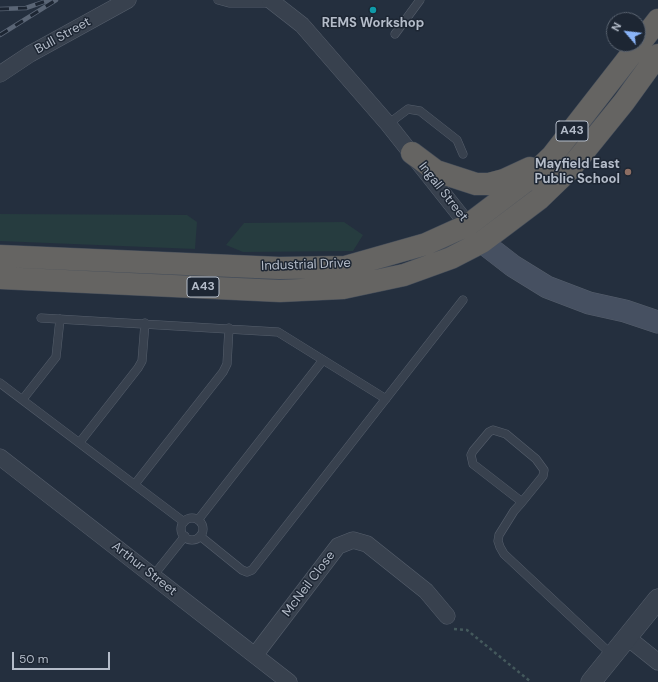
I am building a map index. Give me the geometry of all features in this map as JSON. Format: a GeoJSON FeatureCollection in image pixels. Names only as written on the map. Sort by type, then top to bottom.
{"type":"FeatureCollection","features":[{"type":"Feature","properties":{"kind":"highway","name":"Industrial Drive"},"geometry":{"type":"LineString","coordinates":[[0,256],[279,268],[345,267],[420,246],[468,225],[526,181],[552,156],[658,20]]}},
{"type":"Feature","properties":{"kind":"highway","name":"Industrial Drive"},"geometry":{"type":"LineString","coordinates":[[0,278],[280,291],[343,288],[404,275],[451,258],[482,242],[539,199],[569,170],[624,102],[658,55]]}},
{"type":"Feature","properties":{"kind":"highway"},"geometry":{"type":"LineString","coordinates":[[412,153],[436,171],[476,184],[489,184],[504,180],[552,156]]}},
{"type":"Feature","properties":{"kind":"main road","name":"Ingall Street"},"geometry":{"type":"LineString","coordinates":[[468,225],[482,242],[513,266],[547,287],[589,303],[626,311],[658,322]]}},
{"type":"Feature","properties":{"kind":"street","name":"Bull Street"},"geometry":{"type":"LineString","coordinates":[[0,74],[30,54],[128,0]]}},
{"type":"Feature","properties":{"kind":"street","name":"Ingall Street"},"geometry":{"type":"LineString","coordinates":[[272,2],[302,25],[388,124],[468,225]]}},
{"type":"Feature","properties":{"kind":"street","name":"Arthur Street"},"geometry":{"type":"LineString","coordinates":[[0,457],[289,682]]}},
{"type":"Feature","properties":{"kind":"street","name":"McNeil Close"},"geometry":{"type":"LineString","coordinates":[[255,655],[338,546],[353,540],[367,544],[426,591],[447,616]]}},
{"type":"Feature","properties":{"kind":"street"},"geometry":{"type":"LineString","coordinates":[[590,682],[628,638],[658,599]]}},
{"type":"Feature","properties":{"kind":"street"},"geometry":{"type":"LineString","coordinates":[[628,638],[658,662]]}},
{"type":"Feature","properties":{"kind":"lane"},"geometry":{"type":"LineString","coordinates":[[218,0],[229,3],[272,2]]}},
{"type":"Feature","properties":{"kind":"lane"},"geometry":{"type":"LineString","coordinates":[[395,34],[420,0]]}},
{"type":"Feature","properties":{"kind":"lane"},"geometry":{"type":"LineString","coordinates":[[388,124],[408,109],[420,111],[456,140],[463,154]]}},
{"type":"Feature","properties":{"kind":"lane"},"geometry":{"type":"LineString","coordinates":[[200,536],[242,570],[247,572],[252,570],[463,300]]}},
{"type":"Feature","properties":{"kind":"lane"},"geometry":{"type":"LineString","coordinates":[[41,318],[278,332],[386,399]]}},
{"type":"Feature","properties":{"kind":"lane"},"geometry":{"type":"LineString","coordinates":[[23,399],[56,357],[60,319]]}},
{"type":"Feature","properties":{"kind":"lane"},"geometry":{"type":"LineString","coordinates":[[80,442],[138,368],[142,360],[145,323]]}},
{"type":"Feature","properties":{"kind":"lane"},"geometry":{"type":"LineString","coordinates":[[135,484],[223,372],[227,364],[229,328]]}},
{"type":"Feature","properties":{"kind":"lane"},"geometry":{"type":"LineString","coordinates":[[198,520],[323,360]]}},
{"type":"Feature","properties":{"kind":"lane"},"geometry":{"type":"LineString","coordinates":[[0,383],[184,522]]}},
{"type":"Feature","properties":{"kind":"lane"},"geometry":{"type":"LineString","coordinates":[[522,502],[481,471],[472,460],[471,455],[484,435],[493,430],[506,434],[536,459],[544,470],[543,476],[499,534],[498,541],[500,547],[504,554],[612,655]]}},
{"type":"Feature","properties":{"kind":"lane"},"geometry":{"type":"LineString","coordinates":[[192,518],[198,520],[203,528],[200,536],[194,539],[185,536],[182,531],[184,522],[192,518]]}},
{"type":"Feature","properties":{"kind":"lane"},"geometry":{"type":"LineString","coordinates":[[154,576],[185,536]]}},
{"type":"Feature","properties":{"kind":"path"},"geometry":{"type":"LineString","coordinates":[[447,616],[450,628],[467,630],[531,682]]}},
{"type":"Feature","properties":{"kind":"green space"},"geometry":{"type":"Polygon","coordinates":[[[0,214],[187,215],[197,222],[195,249],[0,241],[0,214]]]}},
{"type":"Feature","properties":{"kind":"green space"},"geometry":{"type":"Polygon","coordinates":[[[344,222],[363,235],[353,251],[243,252],[226,245],[244,223],[344,222]]]}},
{"type":"Feature","properties":{"kind":"railway"},"geometry":{"type":"LineString","coordinates":[[0,9],[26,8],[49,0]]}},
{"type":"Feature","properties":{"kind":"railway"},"geometry":{"type":"LineString","coordinates":[[0,35],[56,0]]}},
{"type":"Feature","properties":{"kind":"place","name":"REMS Workshop"},"geometry":{"type":"Point","coordinates":[373,10]}},
{"type":"Feature","properties":{"kind":"place","name":"Mayfield East Public School"},"geometry":{"type":"Point","coordinates":[628,172]}}]}
